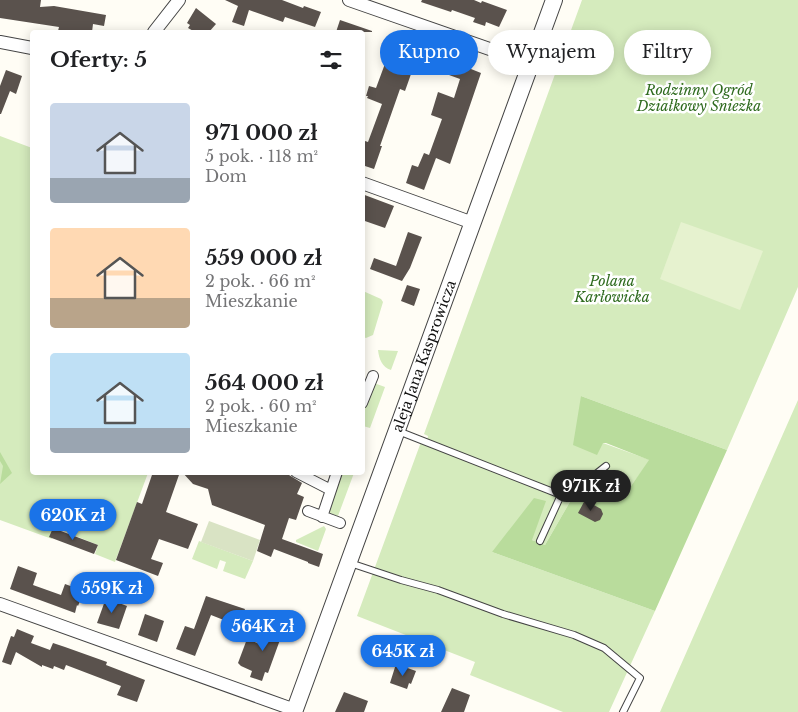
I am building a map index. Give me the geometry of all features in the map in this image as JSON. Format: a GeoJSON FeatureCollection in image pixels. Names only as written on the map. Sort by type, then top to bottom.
{"type":"FeatureCollection","features":[{"type":"Feature","properties":{"kind":"street"},"geometry":{"type":"LineString","coordinates":[[156,30],[179,0]]}},
{"type":"Feature","properties":{"kind":"street"},"geometry":{"type":"LineString","coordinates":[[349,0],[488,48]]}},
{"type":"Feature","properties":{"kind":"street","name":"aleja Jana Kasprowicza"},"geometry":{"type":"LineString","coordinates":[[543,30],[554,0]]}},
{"type":"Feature","properties":{"kind":"street"},"geometry":{"type":"LineString","coordinates":[[0,42],[30,48]]}},
{"type":"Feature","properties":{"kind":"street","name":"aleja Jana Kasprowicza"},"geometry":{"type":"LineString","coordinates":[[295,711],[526,75]]}},
{"type":"Feature","properties":{"kind":"street"},"geometry":{"type":"LineString","coordinates":[[365,184],[473,223]]}},
{"type":"Feature","properties":{"kind":"street"},"geometry":{"type":"LineString","coordinates":[[365,396],[373,376]]}},
{"type":"Feature","properties":{"kind":"street"},"geometry":{"type":"LineString","coordinates":[[302,475],[331,490]]}},
{"type":"Feature","properties":{"kind":"street"},"geometry":{"type":"LineString","coordinates":[[322,517],[336,475]]}},
{"type":"Feature","properties":{"kind":"street"},"geometry":{"type":"LineString","coordinates":[[308,511],[340,524]]}},
{"type":"Feature","properties":{"kind":"street"},"geometry":{"type":"LineString","coordinates":[[0,604],[295,711]]}},
{"type":"Feature","properties":{"kind":"lane"},"geometry":{"type":"LineString","coordinates":[[397,430],[561,495],[568,496],[606,466]]}},
{"type":"Feature","properties":{"kind":"lane"},"geometry":{"type":"LineString","coordinates":[[540,541],[561,495]]}},
{"type":"Feature","properties":{"kind":"lane"},"geometry":{"type":"LineString","coordinates":[[349,562],[401,580],[438,590],[503,614],[574,634],[604,648],[640,678],[623,712]]}},
{"type":"Feature","properties":{"kind":"green space"},"geometry":{"type":"Polygon","coordinates":[[[582,0],[798,0],[798,287],[727,450],[581,396],[603,443],[650,460],[631,486],[613,480],[571,500],[545,545],[532,540],[492,552],[655,611],[609,712],[563,712],[470,675],[475,662],[357,616],[421,442],[427,441],[428,436],[424,434],[555,75],[614,75],[614,30],[571,30],[582,0]]]}},
{"type":"Feature","properties":{"kind":"green space"},"geometry":{"type":"Polygon","coordinates":[[[0,136],[30,147],[30,475],[147,475],[115,562],[95,554],[98,545],[56,528],[52,539],[0,520],[0,136]]]}},
{"type":"Feature","properties":{"kind":"green space"},"geometry":{"type":"Polygon","coordinates":[[[681,222],[763,251],[740,310],[660,279],[681,222]]]}},
{"type":"Feature","properties":{"kind":"green space"},"geometry":{"type":"Polygon","coordinates":[[[365,292],[381,299],[383,302],[373,335],[366,338],[365,292]]]}},
{"type":"Feature","properties":{"kind":"green space"},"geometry":{"type":"Polygon","coordinates":[[[378,350],[398,351],[391,370],[385,367],[378,350]]]}},
{"type":"Feature","properties":{"kind":"green space"},"geometry":{"type":"Polygon","coordinates":[[[374,383],[385,387],[370,428],[365,427],[365,405],[374,383]]]}},
{"type":"Feature","properties":{"kind":"green space"},"geometry":{"type":"Polygon","coordinates":[[[581,396],[727,450],[655,611],[492,552],[534,498],[546,501],[532,540],[545,545],[571,500],[600,481],[613,480],[631,486],[649,460],[606,443],[603,443],[597,455],[573,445],[581,396]]]}},
{"type":"Feature","properties":{"kind":"green space"},"geometry":{"type":"Polygon","coordinates":[[[798,400],[798,712],[660,712],[798,400]]]}},
{"type":"Feature","properties":{"kind":"green space"},"geometry":{"type":"Polygon","coordinates":[[[0,452],[12,473],[0,484],[3,466],[0,461],[0,452]]]}},
{"type":"Feature","properties":{"kind":"green space"},"geometry":{"type":"Polygon","coordinates":[[[341,475],[353,475],[338,516],[327,512],[341,475]]]}},
{"type":"Feature","properties":{"kind":"green space"},"geometry":{"type":"Polygon","coordinates":[[[209,521],[260,540],[253,561],[201,542],[209,521]]]}},
{"type":"Feature","properties":{"kind":"green space"},"geometry":{"type":"Polygon","coordinates":[[[324,526],[326,529],[318,551],[296,542],[296,540],[324,526]]]}},
{"type":"Feature","properties":{"kind":"green space"},"geometry":{"type":"Polygon","coordinates":[[[199,541],[253,561],[245,579],[223,571],[226,562],[220,560],[217,569],[192,559],[199,541]]]}},
{"type":"Feature","properties":{"kind":"building"},"geometry":{"type":"Polygon","coordinates":[[[0,0],[41,0],[40,7],[54,6],[106,15],[104,26],[93,24],[92,30],[58,30],[59,27],[0,18],[0,0]]]}},
{"type":"Feature","properties":{"kind":"building"},"geometry":{"type":"Polygon","coordinates":[[[225,0],[282,0],[321,12],[315,27],[285,17],[283,22],[249,10],[244,26],[232,22],[238,6],[225,0]]]}},
{"type":"Feature","properties":{"kind":"building"},"geometry":{"type":"Polygon","coordinates":[[[422,0],[474,0],[507,10],[499,27],[486,22],[485,26],[473,22],[475,18],[421,2],[422,0]]]}},
{"type":"Feature","properties":{"kind":"building"},"geometry":{"type":"Polygon","coordinates":[[[196,8],[216,24],[211,30],[192,30],[188,28],[190,25],[187,23],[196,8]]]}},
{"type":"Feature","properties":{"kind":"building"},"geometry":{"type":"Polygon","coordinates":[[[340,20],[372,32],[365,32],[365,30],[337,30],[340,20]]]}},
{"type":"Feature","properties":{"kind":"building"},"geometry":{"type":"Polygon","coordinates":[[[6,70],[22,76],[16,94],[10,91],[0,114],[0,86],[6,70]]]}},
{"type":"Feature","properties":{"kind":"building"},"geometry":{"type":"Polygon","coordinates":[[[478,72],[481,73],[450,164],[436,158],[424,190],[406,183],[412,165],[418,167],[424,153],[429,155],[442,119],[431,115],[438,92],[454,98],[460,79],[449,75],[478,75],[478,72]]]}},
{"type":"Feature","properties":{"kind":"building"},"geometry":{"type":"Polygon","coordinates":[[[381,75],[411,75],[405,91],[400,89],[374,169],[365,166],[365,141],[368,142],[382,104],[366,96],[369,86],[376,88],[381,75]]]}},
{"type":"Feature","properties":{"kind":"building"},"geometry":{"type":"Polygon","coordinates":[[[365,195],[394,206],[385,228],[365,221],[365,195]]]}},
{"type":"Feature","properties":{"kind":"building"},"geometry":{"type":"Polygon","coordinates":[[[408,232],[422,237],[410,268],[402,281],[370,269],[374,258],[396,266],[408,232]]]}},
{"type":"Feature","properties":{"kind":"building"},"geometry":{"type":"Polygon","coordinates":[[[407,285],[420,289],[414,306],[401,301],[407,285]]]}},
{"type":"Feature","properties":{"kind":"building"},"geometry":{"type":"Polygon","coordinates":[[[152,475],[179,475],[166,512],[198,524],[188,549],[159,539],[151,559],[163,563],[158,576],[116,560],[137,502],[142,504],[152,475]]]}},
{"type":"Feature","properties":{"kind":"building"},"geometry":{"type":"Polygon","coordinates":[[[185,475],[289,475],[302,483],[297,494],[304,497],[296,520],[289,518],[282,539],[323,554],[319,567],[274,549],[271,557],[257,551],[265,525],[212,505],[208,489],[193,484],[185,475]]]}},
{"type":"Feature","properties":{"kind":"building"},"geometry":{"type":"Polygon","coordinates":[[[585,500],[601,509],[603,514],[600,520],[595,522],[578,513],[585,500]]]}},
{"type":"Feature","properties":{"kind":"building"},"geometry":{"type":"Polygon","coordinates":[[[53,528],[98,545],[94,554],[49,537],[53,528]]]}},
{"type":"Feature","properties":{"kind":"building"},"geometry":{"type":"Polygon","coordinates":[[[18,566],[37,573],[33,585],[61,595],[65,584],[84,591],[75,613],[10,589],[18,566]]]}},
{"type":"Feature","properties":{"kind":"building"},"geometry":{"type":"Polygon","coordinates":[[[206,596],[245,609],[239,626],[211,615],[195,656],[176,649],[185,626],[194,629],[206,596]]]}},
{"type":"Feature","properties":{"kind":"building"},"geometry":{"type":"Polygon","coordinates":[[[106,598],[127,606],[119,629],[97,623],[106,598]]]}},
{"type":"Feature","properties":{"kind":"building"},"geometry":{"type":"Polygon","coordinates":[[[145,614],[164,621],[157,642],[138,635],[145,614]]]}},
{"type":"Feature","properties":{"kind":"building"},"geometry":{"type":"Polygon","coordinates":[[[275,620],[290,626],[285,639],[281,637],[268,673],[265,672],[262,681],[250,677],[252,671],[238,663],[247,639],[265,646],[275,620]]]}},
{"type":"Feature","properties":{"kind":"building"},"geometry":{"type":"Polygon","coordinates":[[[17,629],[34,636],[31,643],[50,650],[53,643],[107,662],[106,665],[145,680],[137,702],[117,695],[121,686],[66,665],[64,670],[54,666],[53,669],[42,665],[42,667],[16,652],[11,665],[2,662],[11,636],[14,637],[17,629]]]}},
{"type":"Feature","properties":{"kind":"building"},"geometry":{"type":"Polygon","coordinates":[[[396,664],[416,671],[407,689],[390,683],[396,664]]]}},
{"type":"Feature","properties":{"kind":"building"},"geometry":{"type":"Polygon","coordinates":[[[452,688],[470,695],[464,712],[441,712],[452,688]]]}},
{"type":"Feature","properties":{"kind":"building"},"geometry":{"type":"Polygon","coordinates":[[[344,692],[368,701],[364,712],[335,712],[344,692]]]}},
{"type":"Feature","properties":{"kind":"park label","name":"Rodzinny Ogród Działkowy Śnieżka"},"geometry":{"type":"Point","coordinates":[699,98]}},
{"type":"Feature","properties":{"kind":"park label","name":"Polana Karłowicka"},"geometry":{"type":"Point","coordinates":[612,290]}}]}
